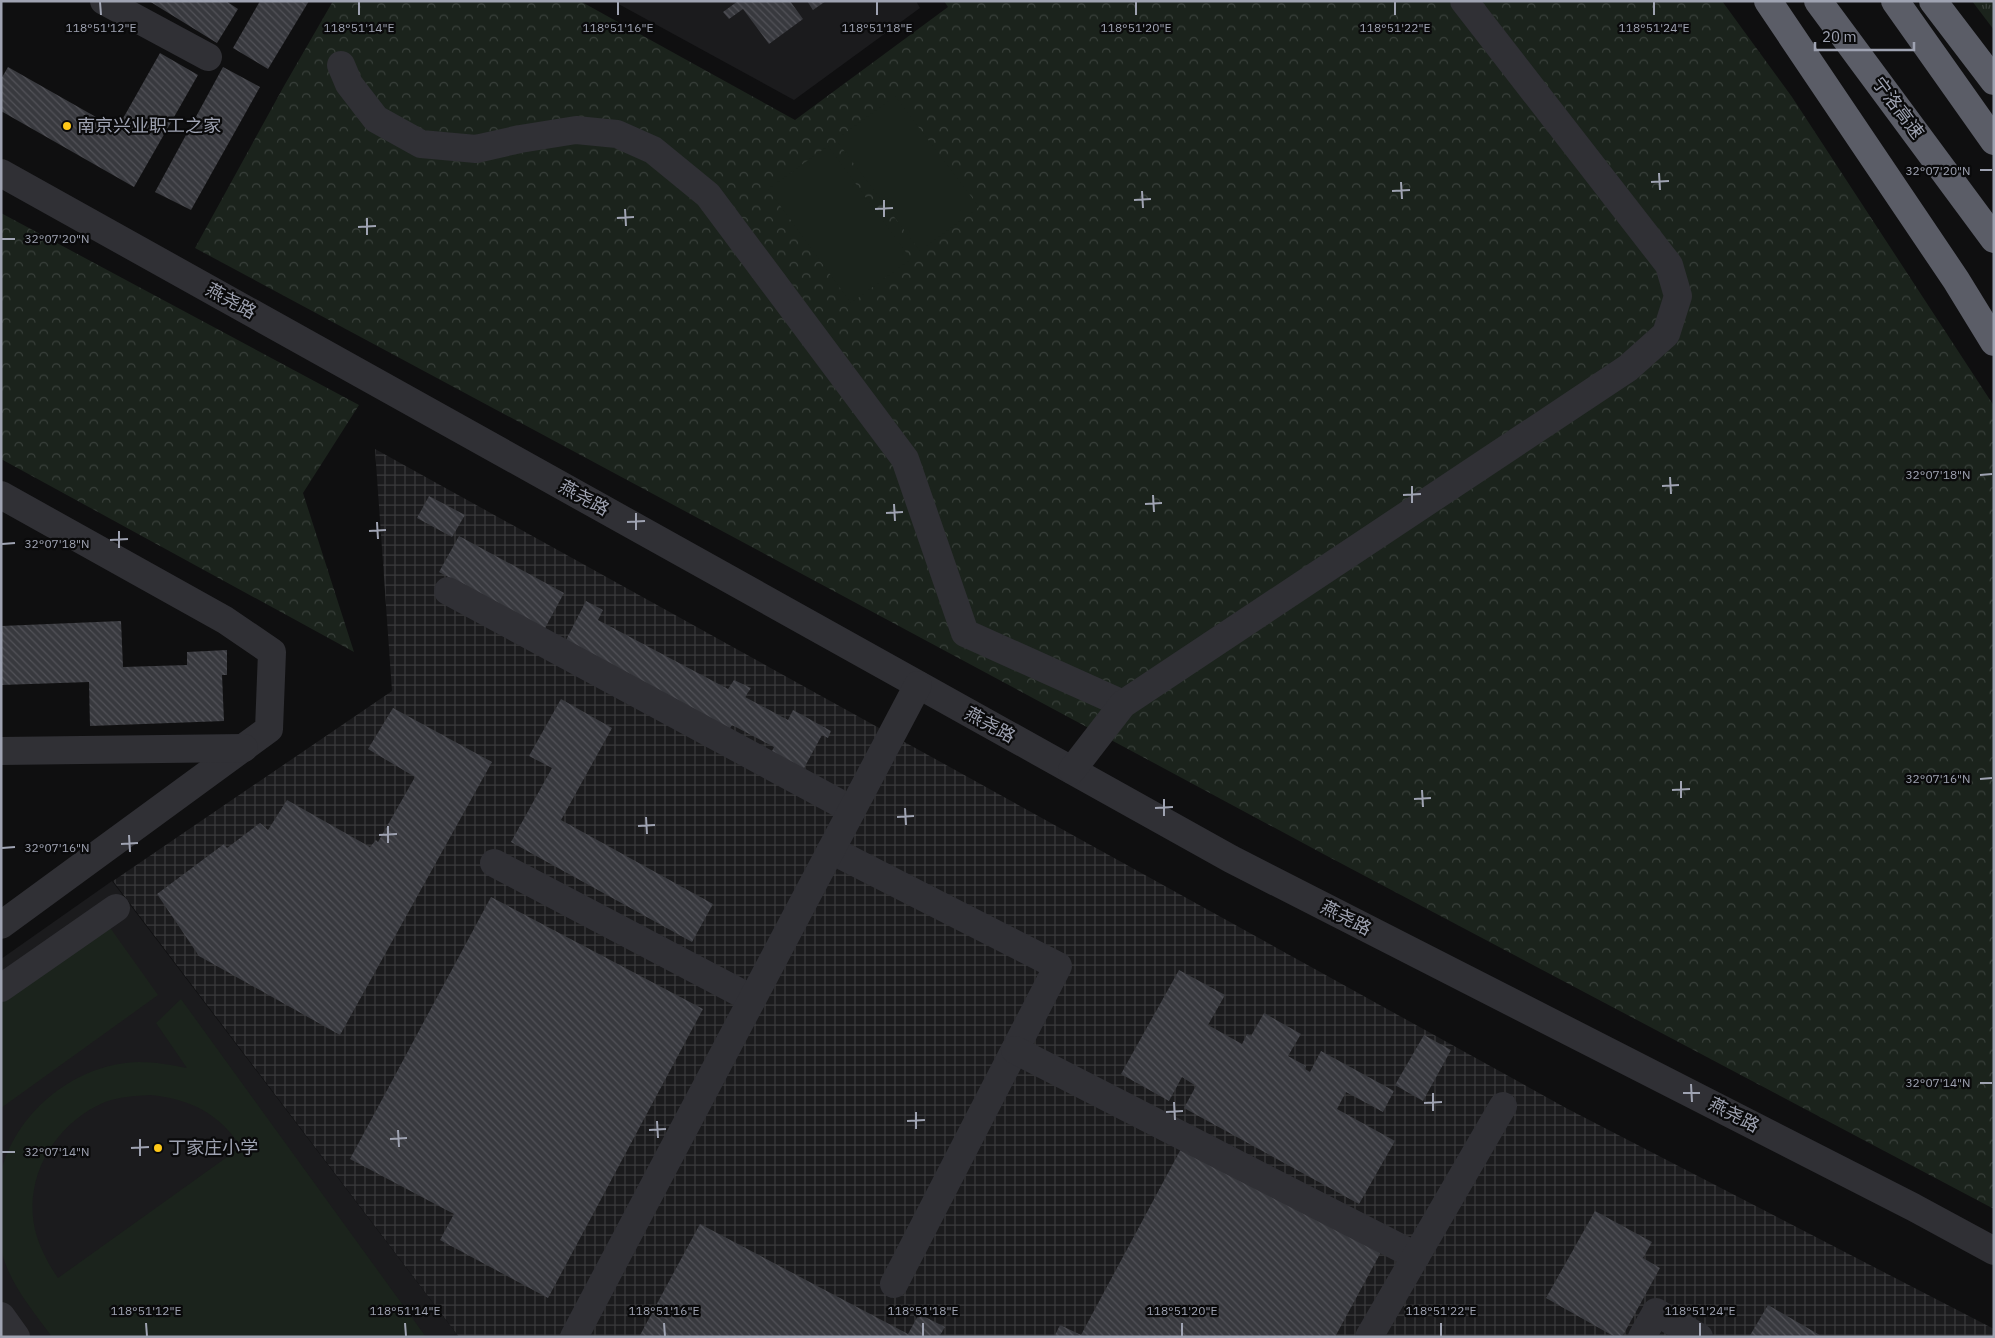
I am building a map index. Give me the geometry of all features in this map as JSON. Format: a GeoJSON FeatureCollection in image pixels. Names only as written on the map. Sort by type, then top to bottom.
{"type":"FeatureCollection","features":[{"type":"Feature","properties":{"kind":"highway"},"geometry":{"type":"LineString","coordinates":[[1768,1],[1956,280],[1994,342]]}},
{"type":"Feature","properties":{"kind":"highway","name":"宁洛高速"},"geometry":{"type":"LineString","coordinates":[[1818,1],[1994,239]]}},
{"type":"Feature","properties":{"kind":"highway"},"geometry":{"type":"LineString","coordinates":[[1895,1],[1994,141]]}},
{"type":"Feature","properties":{"kind":"highway"},"geometry":{"type":"LineString","coordinates":[[1933,1],[1994,81]]}},
{"type":"Feature","properties":{"kind":"street"},"geometry":{"type":"LineString","coordinates":[[104,1],[208,57]]}},
{"type":"Feature","properties":{"kind":"street"},"geometry":{"type":"LineString","coordinates":[[1072,770],[1123,704],[1628,368],[1666,334],[1678,296],[1669,265],[1464,1]]}},
{"type":"Feature","properties":{"kind":"street"},"geometry":{"type":"LineString","coordinates":[[341,65],[349,84],[376,119],[421,144],[476,149],[576,130],[617,134],[653,150],[708,195],[905,459],[965,633],[1123,704]]}},
{"type":"Feature","properties":{"kind":"street","name":"燕尧路"},"geometry":{"type":"LineString","coordinates":[[1,172],[1231,859],[1913,1207],[1994,1251]]}},
{"type":"Feature","properties":{"kind":"street"},"geometry":{"type":"LineString","coordinates":[[1,495],[226,620],[272,652],[269,729],[1,925]]}},
{"type":"Feature","properties":{"kind":"street"},"geometry":{"type":"LineString","coordinates":[[448,592],[852,810]]}},
{"type":"Feature","properties":{"kind":"street"},"geometry":{"type":"LineString","coordinates":[[574,1337],[918,685]]}},
{"type":"Feature","properties":{"kind":"street"},"geometry":{"type":"LineString","coordinates":[[1,751],[244,748]]}},
{"type":"Feature","properties":{"kind":"street"},"geometry":{"type":"LineString","coordinates":[[831,850],[1058,966],[894,1284]]}},
{"type":"Feature","properties":{"kind":"street"},"geometry":{"type":"LineString","coordinates":[[494,863],[752,999]]}},
{"type":"Feature","properties":{"kind":"street"},"geometry":{"type":"LineString","coordinates":[[1,988],[116,908]]}},
{"type":"Feature","properties":{"kind":"street"},"geometry":{"type":"LineString","coordinates":[[1015,1050],[1416,1256]]}},
{"type":"Feature","properties":{"kind":"street"},"geometry":{"type":"LineString","coordinates":[[1369,1337],[1503,1106]]}},
{"type":"Feature","properties":{"kind":"street"},"geometry":{"type":"LineString","coordinates":[[1642,1337],[1656,1312],[1700,1337]]}},
{"type":"Feature","properties":{"kind":"street"},"geometry":{"type":"LineString","coordinates":[[1,1316],[16,1337]]}},
{"type":"Feature","properties":{"kind":"shaded area"},"geometry":{"type":"Polygon","coordinates":[[[613,1],[916,1],[920,8],[794,100],[613,1]]]}},
{"type":"Feature","properties":{"kind":"shaded area"},"geometry":{"type":"Polygon","coordinates":[[[375,449],[1566,1108],[1994,1329],[1994,1337],[459,1337],[113,881],[392,691],[375,449]]]}},
{"type":"Feature","properties":{"kind":"shaded area","name":"丁家庄小学"},"geometry":{"type":"Polygon","coordinates":[[[112,881],[459,1337],[1,1337],[1,959],[112,881]]]}},
{"type":"Feature","properties":{"kind":"green space"},"geometry":{"type":"Polygon","coordinates":[[[333,1],[580,1],[795,120],[948,7],[944,1],[1722,1],[1792,97],[1994,406],[1994,1209],[1329,857],[195,248],[333,1]]]}},
{"type":"Feature","properties":{"kind":"green space"},"geometry":{"type":"Polygon","coordinates":[[[1972,1],[1994,1],[1994,30],[1972,1]]]}},
{"type":"Feature","properties":{"kind":"green space"},"geometry":{"type":"Polygon","coordinates":[[[895,96],[979,207],[920,251],[836,140],[895,96]]]}},
{"type":"Feature","properties":{"kind":"green space"},"geometry":{"type":"Polygon","coordinates":[[[828,146],[911,259],[851,303],[768,189],[828,146]]]}},
{"type":"Feature","properties":{"kind":"green space"},"geometry":{"type":"Polygon","coordinates":[[[1,213],[359,405],[303,493],[354,652],[1,459],[1,213]]]}},
{"type":"Feature","properties":{"kind":"green space"},"geometry":{"type":"Polygon","coordinates":[[[106,922],[158,995],[1,1108],[1,998],[106,922]]]}},
{"type":"Feature","properties":{"kind":"green space"},"geometry":{"type":"Polygon","coordinates":[[[181,999],[426,1337],[52,1337],[16,1286],[2,1253],[2,1169],[10,1148],[21,1128],[36,1109],[53,1094],[73,1081],[94,1071],[116,1064],[145,1062],[187,1068],[156,1023],[181,999]],[[138,1096],[105,1102],[86,1112],[70,1125],[56,1140],[45,1157],[37,1176],[33,1196],[33,1216],[41,1248],[58,1278],[241,1147],[223,1125],[213,1117],[191,1104],[164,1097],[138,1096]]]}},
{"type":"Feature","properties":{"kind":"building"},"geometry":{"type":"Polygon","coordinates":[[[149,1],[226,1],[238,9],[217,43],[149,1]]]}},
{"type":"Feature","properties":{"kind":"building"},"geometry":{"type":"Polygon","coordinates":[[[260,1],[309,1],[268,69],[233,48],[260,1]]]}},
{"type":"Feature","properties":{"kind":"building"},"geometry":{"type":"Polygon","coordinates":[[[738,1],[790,1],[803,19],[769,44],[743,9],[729,19],[723,12],[738,1]]]}},
{"type":"Feature","properties":{"kind":"building"},"geometry":{"type":"Polygon","coordinates":[[[807,1],[826,1],[813,10],[807,1]]]}},
{"type":"Feature","properties":{"kind":"building"},"geometry":{"type":"Polygon","coordinates":[[[160,53],[198,75],[134,187],[1,111],[1,79],[8,67],[117,129],[160,53]]]}},
{"type":"Feature","properties":{"kind":"building"},"geometry":{"type":"Polygon","coordinates":[[[223,67],[260,87],[191,210],[155,192],[223,67]]]}},
{"type":"Feature","properties":{"kind":"building"},"geometry":{"type":"Polygon","coordinates":[[[429,496],[465,515],[452,537],[417,518],[429,496]]]}},
{"type":"Feature","properties":{"kind":"building"},"geometry":{"type":"Polygon","coordinates":[[[459,536],[564,593],[544,630],[439,572],[459,536]]]}},
{"type":"Feature","properties":{"kind":"building"},"geometry":{"type":"Polygon","coordinates":[[[586,601],[603,610],[598,620],[728,689],[734,680],[751,688],[745,697],[788,720],[793,710],[831,731],[828,738],[822,735],[803,770],[771,753],[774,747],[732,725],[729,730],[565,642],[586,601]]]}},
{"type":"Feature","properties":{"kind":"building"},"geometry":{"type":"Polygon","coordinates":[[[121,621],[123,667],[187,665],[187,652],[227,650],[227,675],[222,675],[224,721],[90,726],[89,682],[1,685],[1,626],[121,621]]]}},
{"type":"Feature","properties":{"kind":"building"},"geometry":{"type":"Polygon","coordinates":[[[561,699],[612,728],[561,820],[713,904],[692,942],[511,842],[552,768],[529,756],[561,699]]]}},
{"type":"Feature","properties":{"kind":"building"},"geometry":{"type":"Polygon","coordinates":[[[393,708],[492,762],[340,1035],[199,956],[157,894],[224,844],[227,848],[260,823],[268,830],[287,800],[370,847],[376,840],[378,842],[415,777],[368,749],[393,708]]]}},
{"type":"Feature","properties":{"kind":"building"},"geometry":{"type":"Polygon","coordinates":[[[491,897],[703,1009],[548,1298],[440,1240],[454,1214],[350,1159],[491,897]]]}},
{"type":"Feature","properties":{"kind":"building"},"geometry":{"type":"Polygon","coordinates":[[[1179,970],[1225,995],[1208,1025],[1242,1044],[1247,1034],[1251,1036],[1264,1013],[1301,1034],[1288,1056],[1306,1066],[1305,1069],[1310,1072],[1321,1051],[1394,1091],[1383,1112],[1346,1092],[1337,1109],[1395,1141],[1359,1204],[1184,1108],[1196,1086],[1182,1077],[1169,1101],[1121,1074],[1179,970]]]}},
{"type":"Feature","properties":{"kind":"building"},"geometry":{"type":"Polygon","coordinates":[[[1424,1035],[1451,1050],[1423,1101],[1395,1085],[1424,1035]]]}},
{"type":"Feature","properties":{"kind":"building"},"geometry":{"type":"Polygon","coordinates":[[[1182,1147],[1381,1252],[1335,1337],[1054,1337],[1060,1325],[1081,1335],[1182,1147]]]}},
{"type":"Feature","properties":{"kind":"building"},"geometry":{"type":"Polygon","coordinates":[[[1595,1211],[1652,1242],[1643,1258],[1660,1268],[1622,1337],[1615,1337],[1546,1298],[1595,1211]]]}},
{"type":"Feature","properties":{"kind":"building"},"geometry":{"type":"Polygon","coordinates":[[[700,1224],[908,1334],[919,1314],[945,1327],[939,1337],[639,1337],[700,1224]]]}},
{"type":"Feature","properties":{"kind":"building"},"geometry":{"type":"Polygon","coordinates":[[[1768,1305],[1823,1337],[1749,1337],[1768,1305]]]}},
{"type":"Feature","properties":{"kind":"place","name":"南京兴业职工之家"},"geometry":{"type":"Point","coordinates":[67,126]}},
{"type":"Feature","properties":{"kind":"place","name":"丁家庄小学"},"geometry":{"type":"Point","coordinates":[158,1148]}}]}
